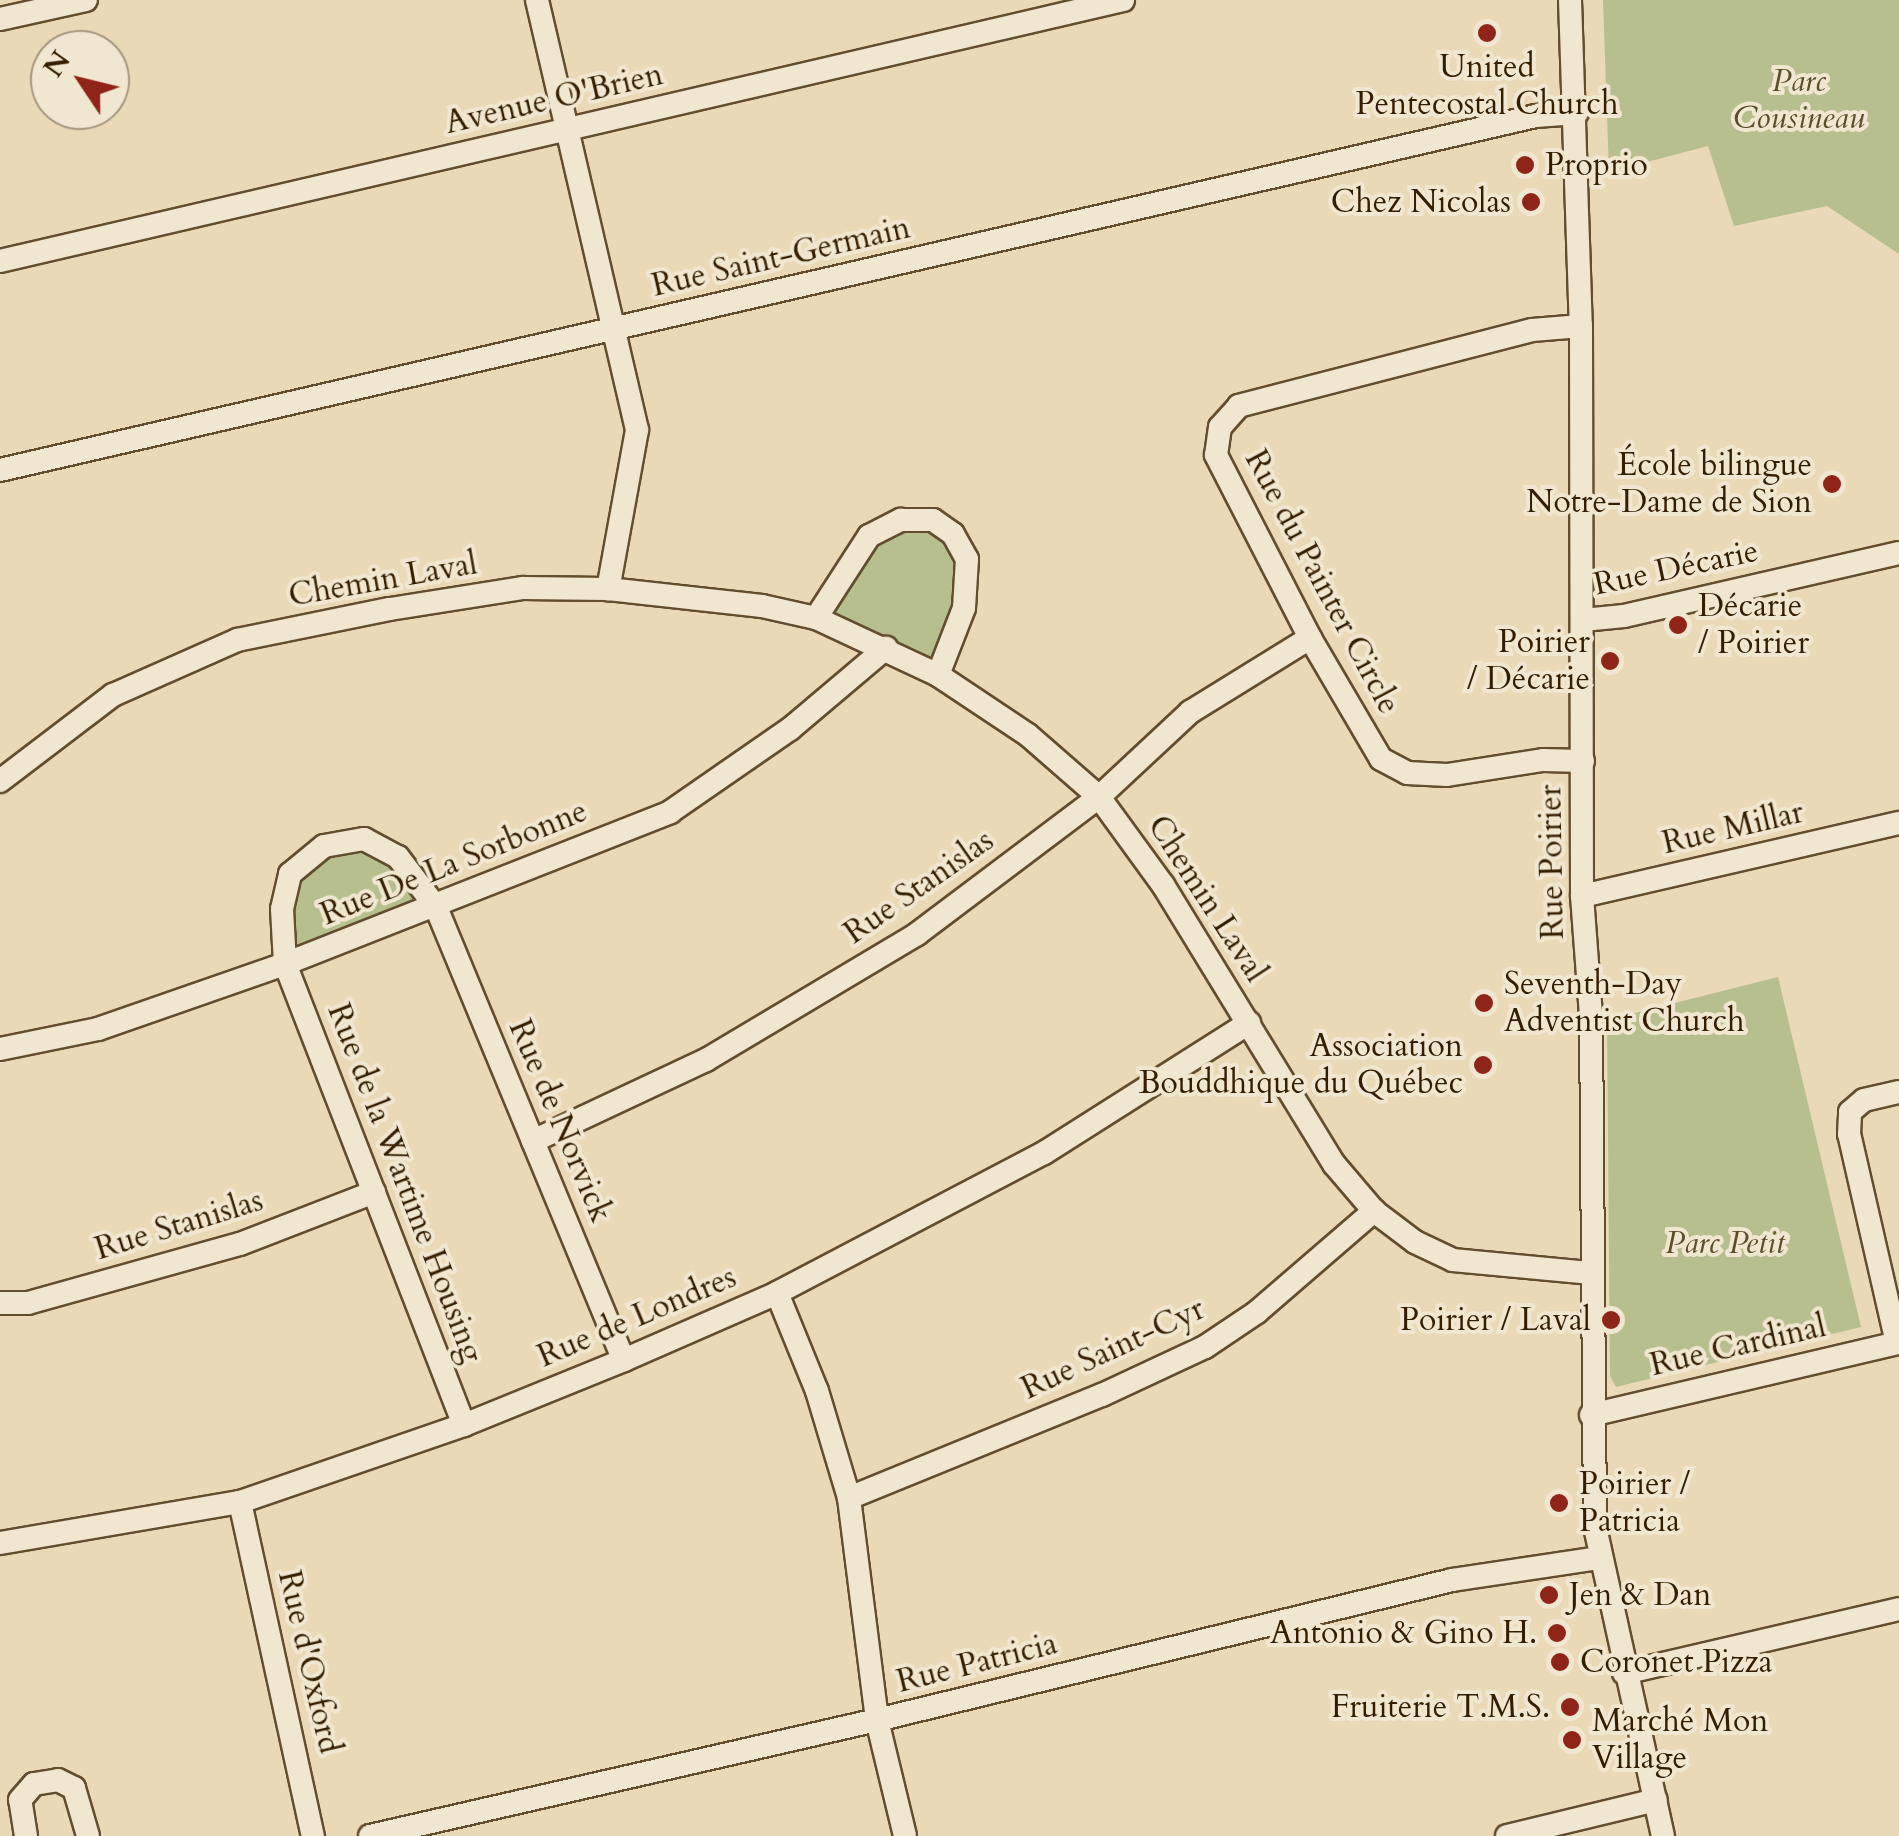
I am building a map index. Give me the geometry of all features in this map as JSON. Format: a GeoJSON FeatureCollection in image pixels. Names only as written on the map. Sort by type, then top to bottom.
{"type":"FeatureCollection","features":[{"type":"Feature","properties":{"kind":"street"},"geometry":{"type":"LineString","coordinates":[[0,19],[86,0]]}},
{"type":"Feature","properties":{"kind":"street"},"geometry":{"type":"LineString","coordinates":[[537,0],[637,430],[608,589]]}},
{"type":"Feature","properties":{"kind":"street","name":"Avenue O'Brien"},"geometry":{"type":"LineString","coordinates":[[0,260],[1096,3],[1124,0]]}},
{"type":"Feature","properties":{"kind":"street","name":"Rue Poirier"},"geometry":{"type":"LineString","coordinates":[[1570,0],[1577,113],[1581,326],[1582,896],[1591,1017],[1591,1415],[1600,1558],[1663,1836]]}},
{"type":"Feature","properties":{"kind":"street","name":"Rue Saint-Germain"},"geometry":{"type":"LineString","coordinates":[[0,470],[1536,116],[1577,113]]}},
{"type":"Feature","properties":{"kind":"street","name":"Rue du Painter Circle"},"geometry":{"type":"LineString","coordinates":[[1581,326],[1532,330],[1240,406],[1220,427],[1216,454],[1310,638],[1381,759],[1407,774],[1447,774],[1543,760],[1583,761]]}},
{"type":"Feature","properties":{"kind":"street"},"geometry":{"type":"LineString","coordinates":[[816,618],[869,536],[901,520],[932,520],[953,534],[967,558],[964,608],[938,676]]}},
{"type":"Feature","properties":{"kind":"street","name":"Rue Décarie"},"geometry":{"type":"LineString","coordinates":[[1583,620],[1624,616],[1899,553]]}},
{"type":"Feature","properties":{"kind":"street","name":"Chemin Laval"},"geometry":{"type":"LineString","coordinates":[[0,781],[114,695],[237,640],[523,588],[608,589],[762,606],[816,618],[938,676],[1028,735],[1099,797],[1163,884],[1334,1164],[1374,1211],[1415,1242],[1453,1260],[1592,1273]]}},
{"type":"Feature","properties":{"kind":"street","name":"Rue Stanislas"},"geometry":{"type":"LineString","coordinates":[[533,1140],[706,1060],[917,934],[1099,797],[1190,712],[1310,638]]}},
{"type":"Feature","properties":{"kind":"street","name":"Rue De La Sorbonne"},"geometry":{"type":"LineString","coordinates":[[0,1050],[98,1028],[284,964],[670,812],[790,729],[886,648]]}},
{"type":"Feature","properties":{"kind":"street","name":"Rue Millar"},"geometry":{"type":"LineString","coordinates":[[1582,896],[1899,824]]}},
{"type":"Feature","properties":{"kind":"street","name":"Rue De La Sorbonne"},"geometry":{"type":"LineString","coordinates":[[284,964],[282,909],[290,874],[324,846],[364,839],[398,857],[436,907]]}},
{"type":"Feature","properties":{"kind":"street","name":"Rue de Norvick"},"geometry":{"type":"LineString","coordinates":[[436,907],[624,1360]]}},
{"type":"Feature","properties":{"kind":"street","name":"Rue de la Wartime Housing"},"geometry":{"type":"LineString","coordinates":[[284,964],[464,1425]]}},
{"type":"Feature","properties":{"kind":"street","name":"Rue de Londres"},"geometry":{"type":"LineString","coordinates":[[0,1543],[240,1502],[464,1425],[624,1360],[777,1293],[1044,1153],[1249,1023]]}},
{"type":"Feature","properties":{"kind":"street"},"geometry":{"type":"LineString","coordinates":[[1898,1343],[1849,1134],[1850,1112],[1864,1100],[1899,1092]]}},
{"type":"Feature","properties":{"kind":"street","name":"Rue Stanislas"},"geometry":{"type":"LineString","coordinates":[[0,1303],[28,1303],[240,1244],[374,1192]]}},
{"type":"Feature","properties":{"kind":"street","name":"Rue Saint-Cyr"},"geometry":{"type":"LineString","coordinates":[[849,1498],[1102,1395],[1205,1347],[1258,1312],[1374,1211]]}},
{"type":"Feature","properties":{"kind":"street"},"geometry":{"type":"LineString","coordinates":[[777,1293],[816,1391],[849,1498],[877,1720],[905,1836]]}},
{"type":"Feature","properties":{"kind":"street","name":"Rue Cardinal"},"geometry":{"type":"LineString","coordinates":[[1591,1415],[1898,1343]]}},
{"type":"Feature","properties":{"kind":"street","name":"Rue d'Oxford"},"geometry":{"type":"LineString","coordinates":[[240,1502],[313,1836]]}},
{"type":"Feature","properties":{"kind":"street","name":"Rue Patricia"},"geometry":{"type":"LineString","coordinates":[[370,1836],[877,1720],[1452,1580],[1600,1558]]}},
{"type":"Feature","properties":{"kind":"street"},"geometry":{"type":"LineString","coordinates":[[1624,1673],[1899,1609]]}},
{"type":"Feature","properties":{"kind":"street"},"geometry":{"type":"LineString","coordinates":[[26,1836],[20,1800],[34,1784],[58,1780],[74,1788],[88,1836]]}},
{"type":"Feature","properties":{"kind":"street"},"geometry":{"type":"LineString","coordinates":[[1507,1836],[1656,1800]]}},
{"type":"Feature","properties":{"kind":"green space","name":"Parc Cousineau"},"geometry":{"type":"Polygon","coordinates":[[[1603,0],[1899,0],[1899,254],[1827,206],[1734,226],[1708,146],[1609,172],[1603,0]]]}},
{"type":"Feature","properties":{"kind":"green space"},"geometry":{"type":"Polygon","coordinates":[[[933,520],[967,559],[938,675],[816,618],[869,536],[933,520]]]}},
{"type":"Feature","properties":{"kind":"green space"},"geometry":{"type":"Polygon","coordinates":[[[364,839],[436,907],[285,964],[290,873],[364,839]]]}},
{"type":"Feature","properties":{"kind":"green space","name":"Parc Petit"},"geometry":{"type":"Polygon","coordinates":[[[1778,977],[1861,1327],[1616,1387],[1610,1376],[1607,1020],[1778,977]]]}},
{"type":"Feature","properties":{"kind":"place","name":"United Pentecostal Church"},"geometry":{"type":"Point","coordinates":[1487,33]}},
{"type":"Feature","properties":{"kind":"place","name":"Proprio"},"geometry":{"type":"Point","coordinates":[1525,165]}},
{"type":"Feature","properties":{"kind":"place","name":"Chez Nicolas"},"geometry":{"type":"Point","coordinates":[1531,202]}},
{"type":"Feature","properties":{"kind":"place","name":"École bilingue Notre-Dame de Sion"},"geometry":{"type":"Point","coordinates":[1832,484]}},
{"type":"Feature","properties":{"kind":"place","name":"Décarie / Poirier"},"geometry":{"type":"Point","coordinates":[1678,625]}},
{"type":"Feature","properties":{"kind":"place","name":"Poirier / Décarie"},"geometry":{"type":"Point","coordinates":[1610,661]}},
{"type":"Feature","properties":{"kind":"place","name":"Seventh-Day Adventist Church"},"geometry":{"type":"Point","coordinates":[1484,1003]}},
{"type":"Feature","properties":{"kind":"place","name":"Association Bouddhique du Québec"},"geometry":{"type":"Point","coordinates":[1483,1065]}},
{"type":"Feature","properties":{"kind":"place","name":"Poirier / Laval"},"geometry":{"type":"Point","coordinates":[1611,1320]}},
{"type":"Feature","properties":{"kind":"place","name":"Poirier / Patricia"},"geometry":{"type":"Point","coordinates":[1559,1503]}},
{"type":"Feature","properties":{"kind":"place","name":"Jen & Dan"},"geometry":{"type":"Point","coordinates":[1549,1595]}},
{"type":"Feature","properties":{"kind":"place","name":"Antonio & Gino H."},"geometry":{"type":"Point","coordinates":[1557,1633]}},
{"type":"Feature","properties":{"kind":"place","name":"Coronet Pizza"},"geometry":{"type":"Point","coordinates":[1560,1662]}},
{"type":"Feature","properties":{"kind":"place","name":"Fruiterie T.M.S."},"geometry":{"type":"Point","coordinates":[1570,1707]}},
{"type":"Feature","properties":{"kind":"place","name":"Marché Mon Village"},"geometry":{"type":"Point","coordinates":[1572,1740]}}]}
